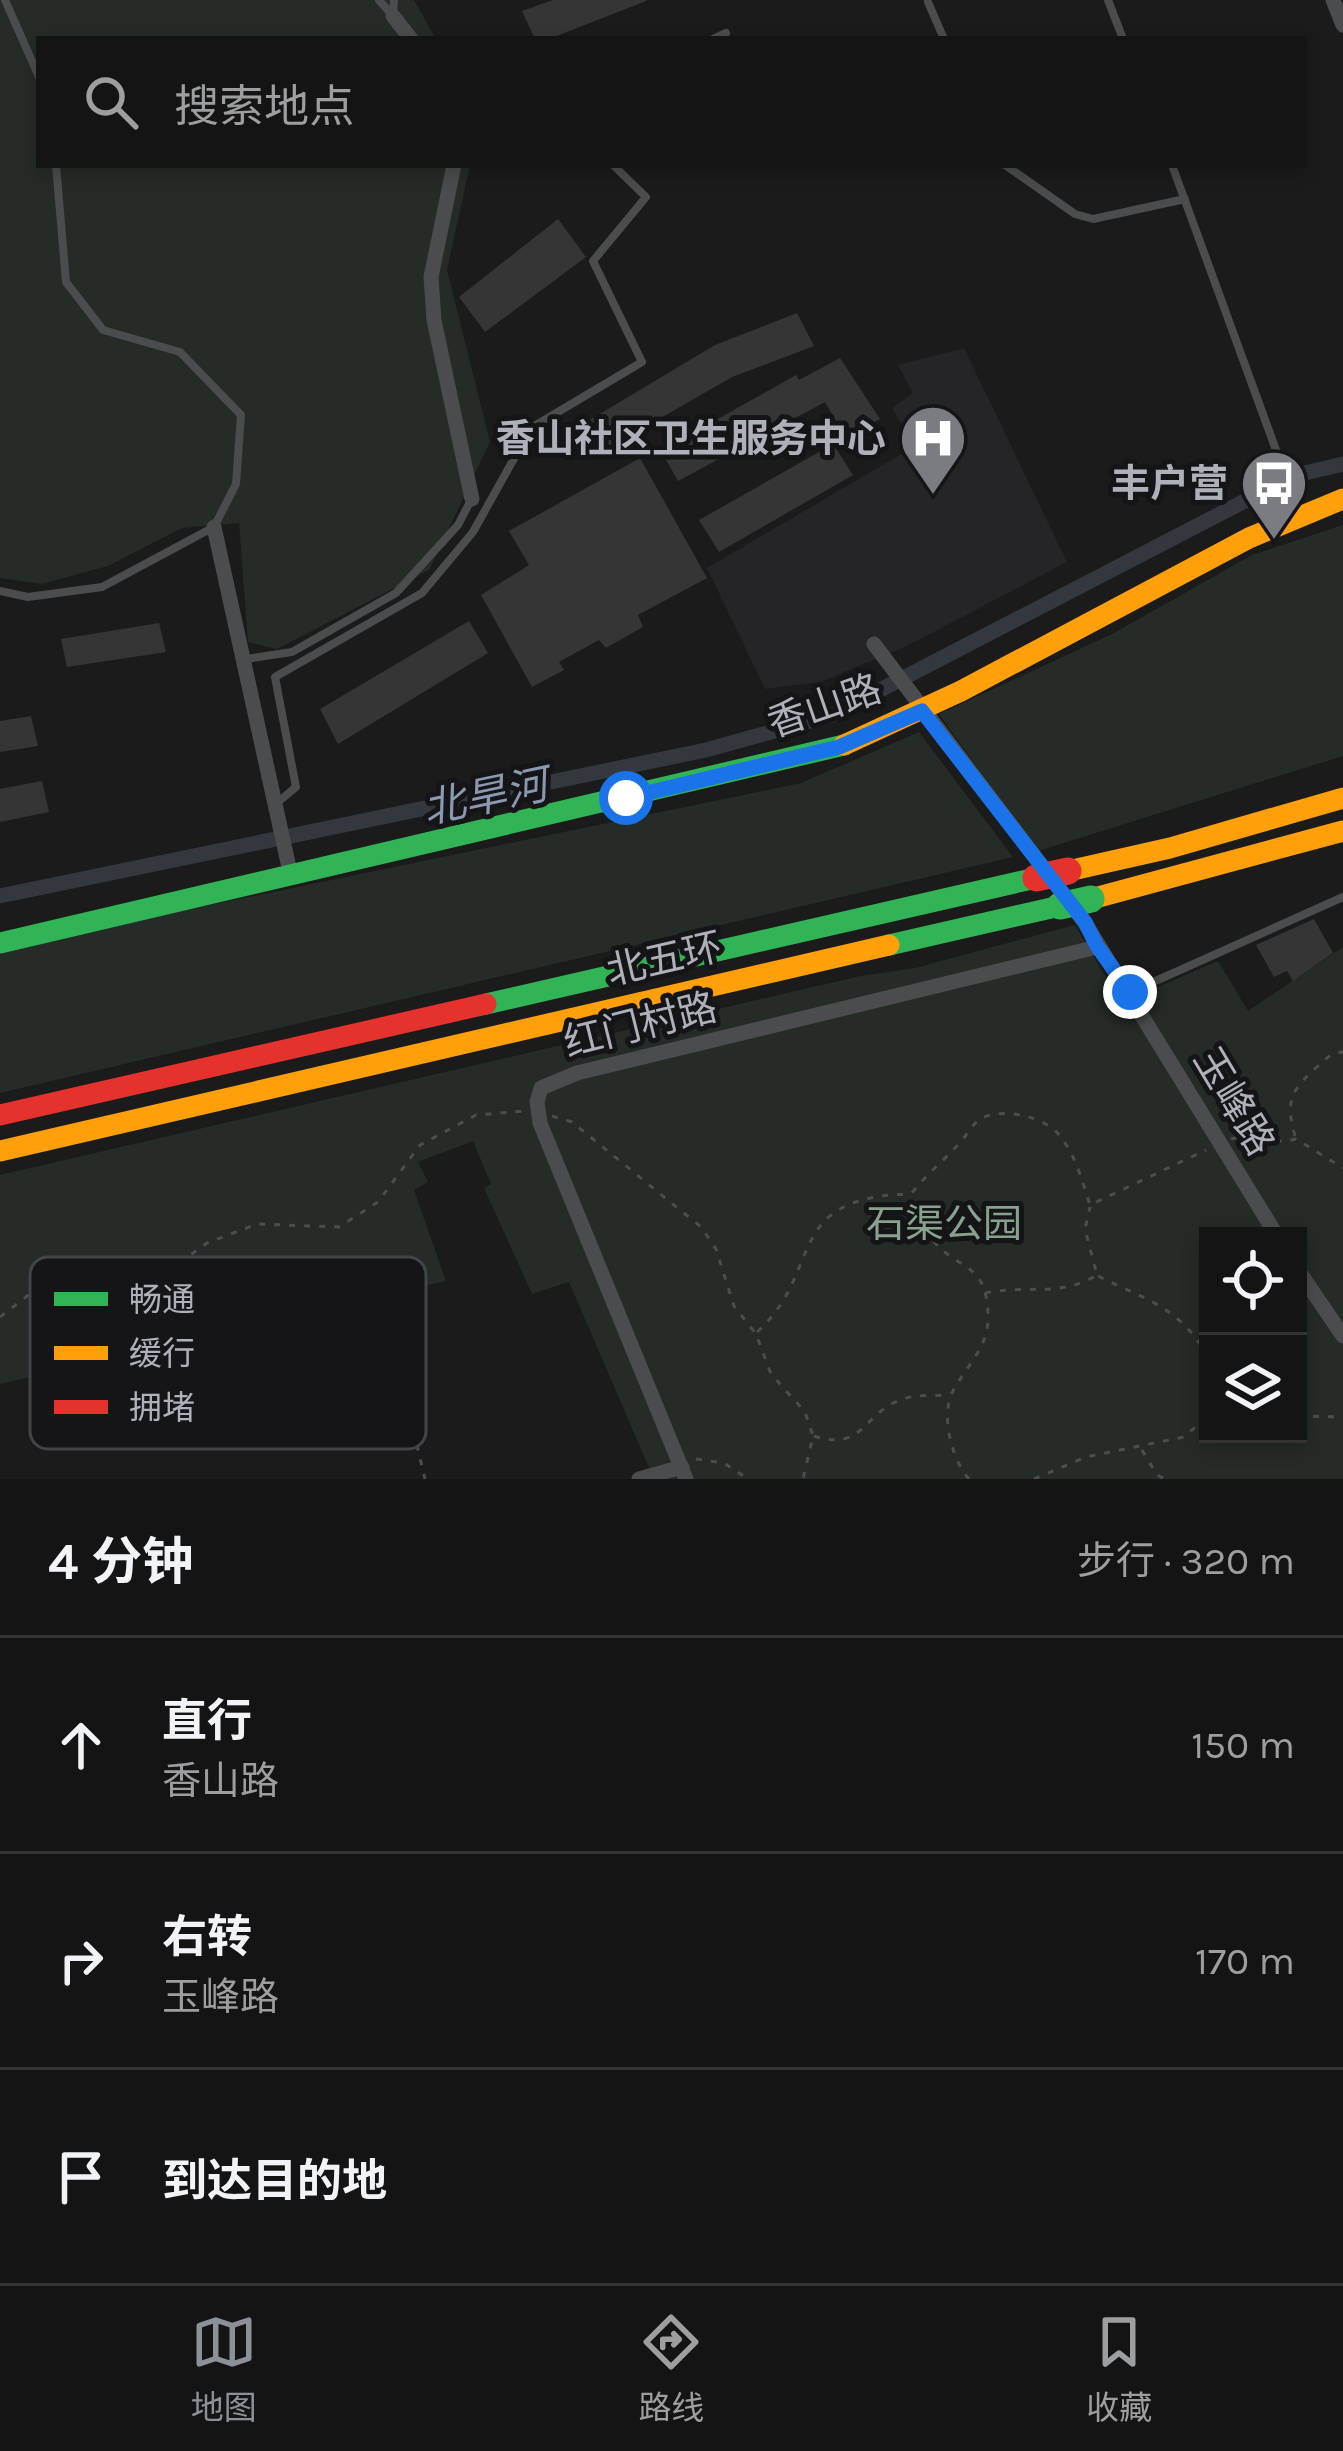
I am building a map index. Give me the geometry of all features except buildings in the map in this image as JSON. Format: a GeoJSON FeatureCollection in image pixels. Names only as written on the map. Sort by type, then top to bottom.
{"type":"FeatureCollection","features":[{"type":"Feature","properties":{"kind":"main road","name":"香山路"},"geometry":{"type":"LineString","coordinates":[[0,943],[839,747],[1297,507],[1343,499]]}},
{"type":"Feature","properties":{"kind":"main road","name":"北五环"},"geometry":{"type":"LineString","coordinates":[[0,1115],[1170,848],[1343,798]]}},
{"type":"Feature","properties":{"kind":"main road","name":"北五环"},"geometry":{"type":"LineString","coordinates":[[0,1151],[1180,878],[1343,831]]}},
{"type":"Feature","properties":{"kind":"main road","name":"香山路"},"geometry":{"type":"LineString","coordinates":[[0,930],[221,879],[290,872]]}},
{"type":"Feature","properties":{"kind":"street"},"geometry":{"type":"LineString","coordinates":[[1334,0],[1343,25]]}},
{"type":"Feature","properties":{"kind":"street"},"geometry":{"type":"LineString","coordinates":[[394,8],[409,36]]}},
{"type":"Feature","properties":{"kind":"street"},"geometry":{"type":"LineString","coordinates":[[453,168],[431,277],[434,320],[472,499]]}},
{"type":"Feature","properties":{"kind":"street"},"geometry":{"type":"LineString","coordinates":[[214,527],[290,872]]}},
{"type":"Feature","properties":{"kind":"street","name":"玉峰路"},"geometry":{"type":"LineString","coordinates":[[874,644],[1085,922],[1272,1227]]}},
{"type":"Feature","properties":{"kind":"street","name":"红门村路"},"geometry":{"type":"LineString","coordinates":[[684,1473],[538,1112],[541,1088],[557,1078],[1097,946]]}},
{"type":"Feature","properties":{"kind":"street"},"geometry":{"type":"LineString","coordinates":[[1307,1283],[1343,1336]]}},
{"type":"Feature","properties":{"kind":"street"},"geometry":{"type":"LineString","coordinates":[[639,1479],[684,1473]]}},
{"type":"Feature","properties":{"kind":"lane"},"geometry":{"type":"LineString","coordinates":[[5,0],[36,71]]}},
{"type":"Feature","properties":{"kind":"lane"},"geometry":{"type":"LineString","coordinates":[[379,0],[394,8]]}},
{"type":"Feature","properties":{"kind":"lane"},"geometry":{"type":"LineString","coordinates":[[1108,0],[1122,36]]}},
{"type":"Feature","properties":{"kind":"lane"},"geometry":{"type":"LineString","coordinates":[[928,2],[943,36]]}},
{"type":"Feature","properties":{"kind":"lane"},"geometry":{"type":"LineString","coordinates":[[720,36],[726,33]]}},
{"type":"Feature","properties":{"kind":"lane"},"geometry":{"type":"LineString","coordinates":[[0,591],[28,597],[102,586],[214,527],[236,484],[241,415],[180,352],[103,330],[66,282],[56,168]]}},
{"type":"Feature","properties":{"kind":"lane"},"geometry":{"type":"LineString","coordinates":[[276,804],[296,787],[275,677],[422,593],[473,532],[530,428],[642,362],[593,261],[646,197],[616,168]]}},
{"type":"Feature","properties":{"kind":"lane"},"geometry":{"type":"LineString","coordinates":[[1008,168],[1075,214],[1093,219],[1185,199]]}},
{"type":"Feature","properties":{"kind":"lane"},"geometry":{"type":"LineString","coordinates":[[1173,168],[1297,507]]}},
{"type":"Feature","properties":{"kind":"lane"},"geometry":{"type":"LineString","coordinates":[[246,659],[292,652],[396,592],[458,525],[472,499]]}},
{"type":"Feature","properties":{"kind":"lane"},"geometry":{"type":"LineString","coordinates":[[1130,992],[1343,897]]}},
{"type":"Feature","properties":{"kind":"path"},"geometry":{"type":"LineString","coordinates":[[1343,1052],[1332,1053],[1294,1088],[1290,1116],[1296,1139],[1343,1168]]}},
{"type":"Feature","properties":{"kind":"path"},"geometry":{"type":"LineString","coordinates":[[188,1257],[257,1224],[339,1227],[378,1202],[420,1145],[476,1115],[538,1112],[572,1123],[701,1227],[716,1250],[734,1306],[756,1334],[771,1374],[805,1412],[813,1436],[802,1479]]}},
{"type":"Feature","properties":{"kind":"path"},"geometry":{"type":"LineString","coordinates":[[911,1194],[978,1120],[1000,1113],[1033,1119],[1057,1130],[1073,1156],[1090,1205],[1085,1229],[1097,1275]]}},
{"type":"Feature","properties":{"kind":"path"},"geometry":{"type":"LineString","coordinates":[[1090,1205],[1239,1136],[1274,1145],[1296,1139]]}},
{"type":"Feature","properties":{"kind":"path"},"geometry":{"type":"LineString","coordinates":[[756,1334],[771,1320],[816,1231],[835,1210],[874,1195],[911,1194]]}},
{"type":"Feature","properties":{"kind":"path"},"geometry":{"type":"LineString","coordinates":[[911,1194],[938,1247],[974,1270],[985,1293],[985,1339],[950,1396],[950,1434],[958,1466],[969,1479]]}},
{"type":"Feature","properties":{"kind":"path"},"geometry":{"type":"LineString","coordinates":[[985,1293],[1018,1286],[1073,1289],[1097,1275]]}},
{"type":"Feature","properties":{"kind":"path"},"geometry":{"type":"LineString","coordinates":[[1097,1275],[1166,1306],[1199,1341]]}},
{"type":"Feature","properties":{"kind":"path"},"geometry":{"type":"LineString","coordinates":[[0,1317],[30,1293]]}},
{"type":"Feature","properties":{"kind":"path"},"geometry":{"type":"LineString","coordinates":[[813,1436],[832,1442],[858,1435],[900,1400],[950,1396]]}},
{"type":"Feature","properties":{"kind":"path"},"geometry":{"type":"LineString","coordinates":[[1307,1416],[1343,1417]]}},
{"type":"Feature","properties":{"kind":"path"},"geometry":{"type":"LineString","coordinates":[[1034,1479],[1086,1457],[1184,1437],[1199,1424]]}},
{"type":"Feature","properties":{"kind":"path"},"geometry":{"type":"LineString","coordinates":[[1141,1448],[1157,1475],[1165,1479]]}},
{"type":"Feature","properties":{"kind":"path"},"geometry":{"type":"LineString","coordinates":[[418,1449],[425,1479]]}},
{"type":"Feature","properties":{"kind":"path"},"geometry":{"type":"LineString","coordinates":[[684,1473],[699,1457],[724,1463],[748,1479]]}},
{"type":"Feature","properties":{"kind":"shaded area","name":"香山社区卫生服务中心"},"geometry":{"type":"Polygon","coordinates":[[[964,348],[1067,562],[905,647],[820,682],[765,689],[707,568],[915,446],[892,408],[913,393],[898,365],[964,348]]]}},
{"type":"Feature","properties":{"kind":"green space"},"geometry":{"type":"Polygon","coordinates":[[[0,0],[414,0],[434,36],[36,36],[36,168],[469,168],[447,270],[490,442],[429,570],[277,649],[248,642],[239,523],[182,528],[108,566],[42,584],[0,578],[0,0]]]}},
{"type":"Feature","properties":{"kind":"green space"},"geometry":{"type":"Polygon","coordinates":[[[1343,525],[1343,756],[1038,851],[939,714],[1112,634],[1252,555],[1343,525]]]}},
{"type":"Feature","properties":{"kind":"green space"},"geometry":{"type":"Polygon","coordinates":[[[919,732],[1013,857],[0,1093],[0,954],[31,942],[801,783],[919,732]]]}},
{"type":"Feature","properties":{"kind":"green space","name":"石渠公园"},"geometry":{"type":"Polygon","coordinates":[[[1075,925],[1121,1003],[1218,961],[1248,1011],[1343,947],[1343,1479],[654,1479],[569,1282],[532,1294],[484,1188],[491,1184],[473,1141],[418,1162],[428,1182],[414,1190],[446,1281],[426,1286],[426,1257],[30,1257],[30,1377],[0,1384],[0,1175],[860,976],[915,968],[1075,925]]]}},
{"type":"Feature","properties":{"kind":"waterway","name":"北旱河"},"geometry":{"type":"LineString","coordinates":[[0,896],[706,750],[832,715],[1266,490],[1305,473],[1343,464]]}},
{"type":"Feature","properties":{"kind":"traffic: fast"},"geometry":{"type":"LineString","coordinates":[[0,943],[844,745]]}},
{"type":"Feature","properties":{"kind":"traffic: fast"},"geometry":{"type":"LineString","coordinates":[[486,1004],[1036,878]]}},
{"type":"Feature","properties":{"kind":"traffic: fast"},"geometry":{"type":"LineString","coordinates":[[1060,906],[1091,899]]}},
{"type":"Feature","properties":{"kind":"traffic: fast"},"geometry":{"type":"LineString","coordinates":[[889,945],[1060,906]]}},
{"type":"Feature","properties":{"kind":"traffic: slow"},"geometry":{"type":"LineString","coordinates":[[844,745],[961,691],[1249,538],[1343,499]]}},
{"type":"Feature","properties":{"kind":"traffic: slow"},"geometry":{"type":"LineString","coordinates":[[1068,871],[1170,848],[1343,798]]}},
{"type":"Feature","properties":{"kind":"traffic: slow"},"geometry":{"type":"LineString","coordinates":[[1091,899],[1343,831]]}},
{"type":"Feature","properties":{"kind":"traffic: slow"},"geometry":{"type":"LineString","coordinates":[[0,1151],[889,945]]}},
{"type":"Feature","properties":{"kind":"traffic: jam"},"geometry":{"type":"LineString","coordinates":[[1036,878],[1068,871]]}},
{"type":"Feature","properties":{"kind":"traffic: jam"},"geometry":{"type":"LineString","coordinates":[[0,1115],[486,1004]]}},
{"type":"Feature","properties":{"kind":"place","name":"香山社区卫生服务中心"},"geometry":{"type":"Point","coordinates":[933,497]}},
{"type":"Feature","properties":{"kind":"place","name":"丰户营"},"geometry":{"type":"Point","coordinates":[1274,542]}},
{"type":"Feature","properties":{"kind":"route"},"geometry":{"type":"LineString","coordinates":[[626,798],[839,747],[922,711],[1085,922],[1130,992]]}}]}
